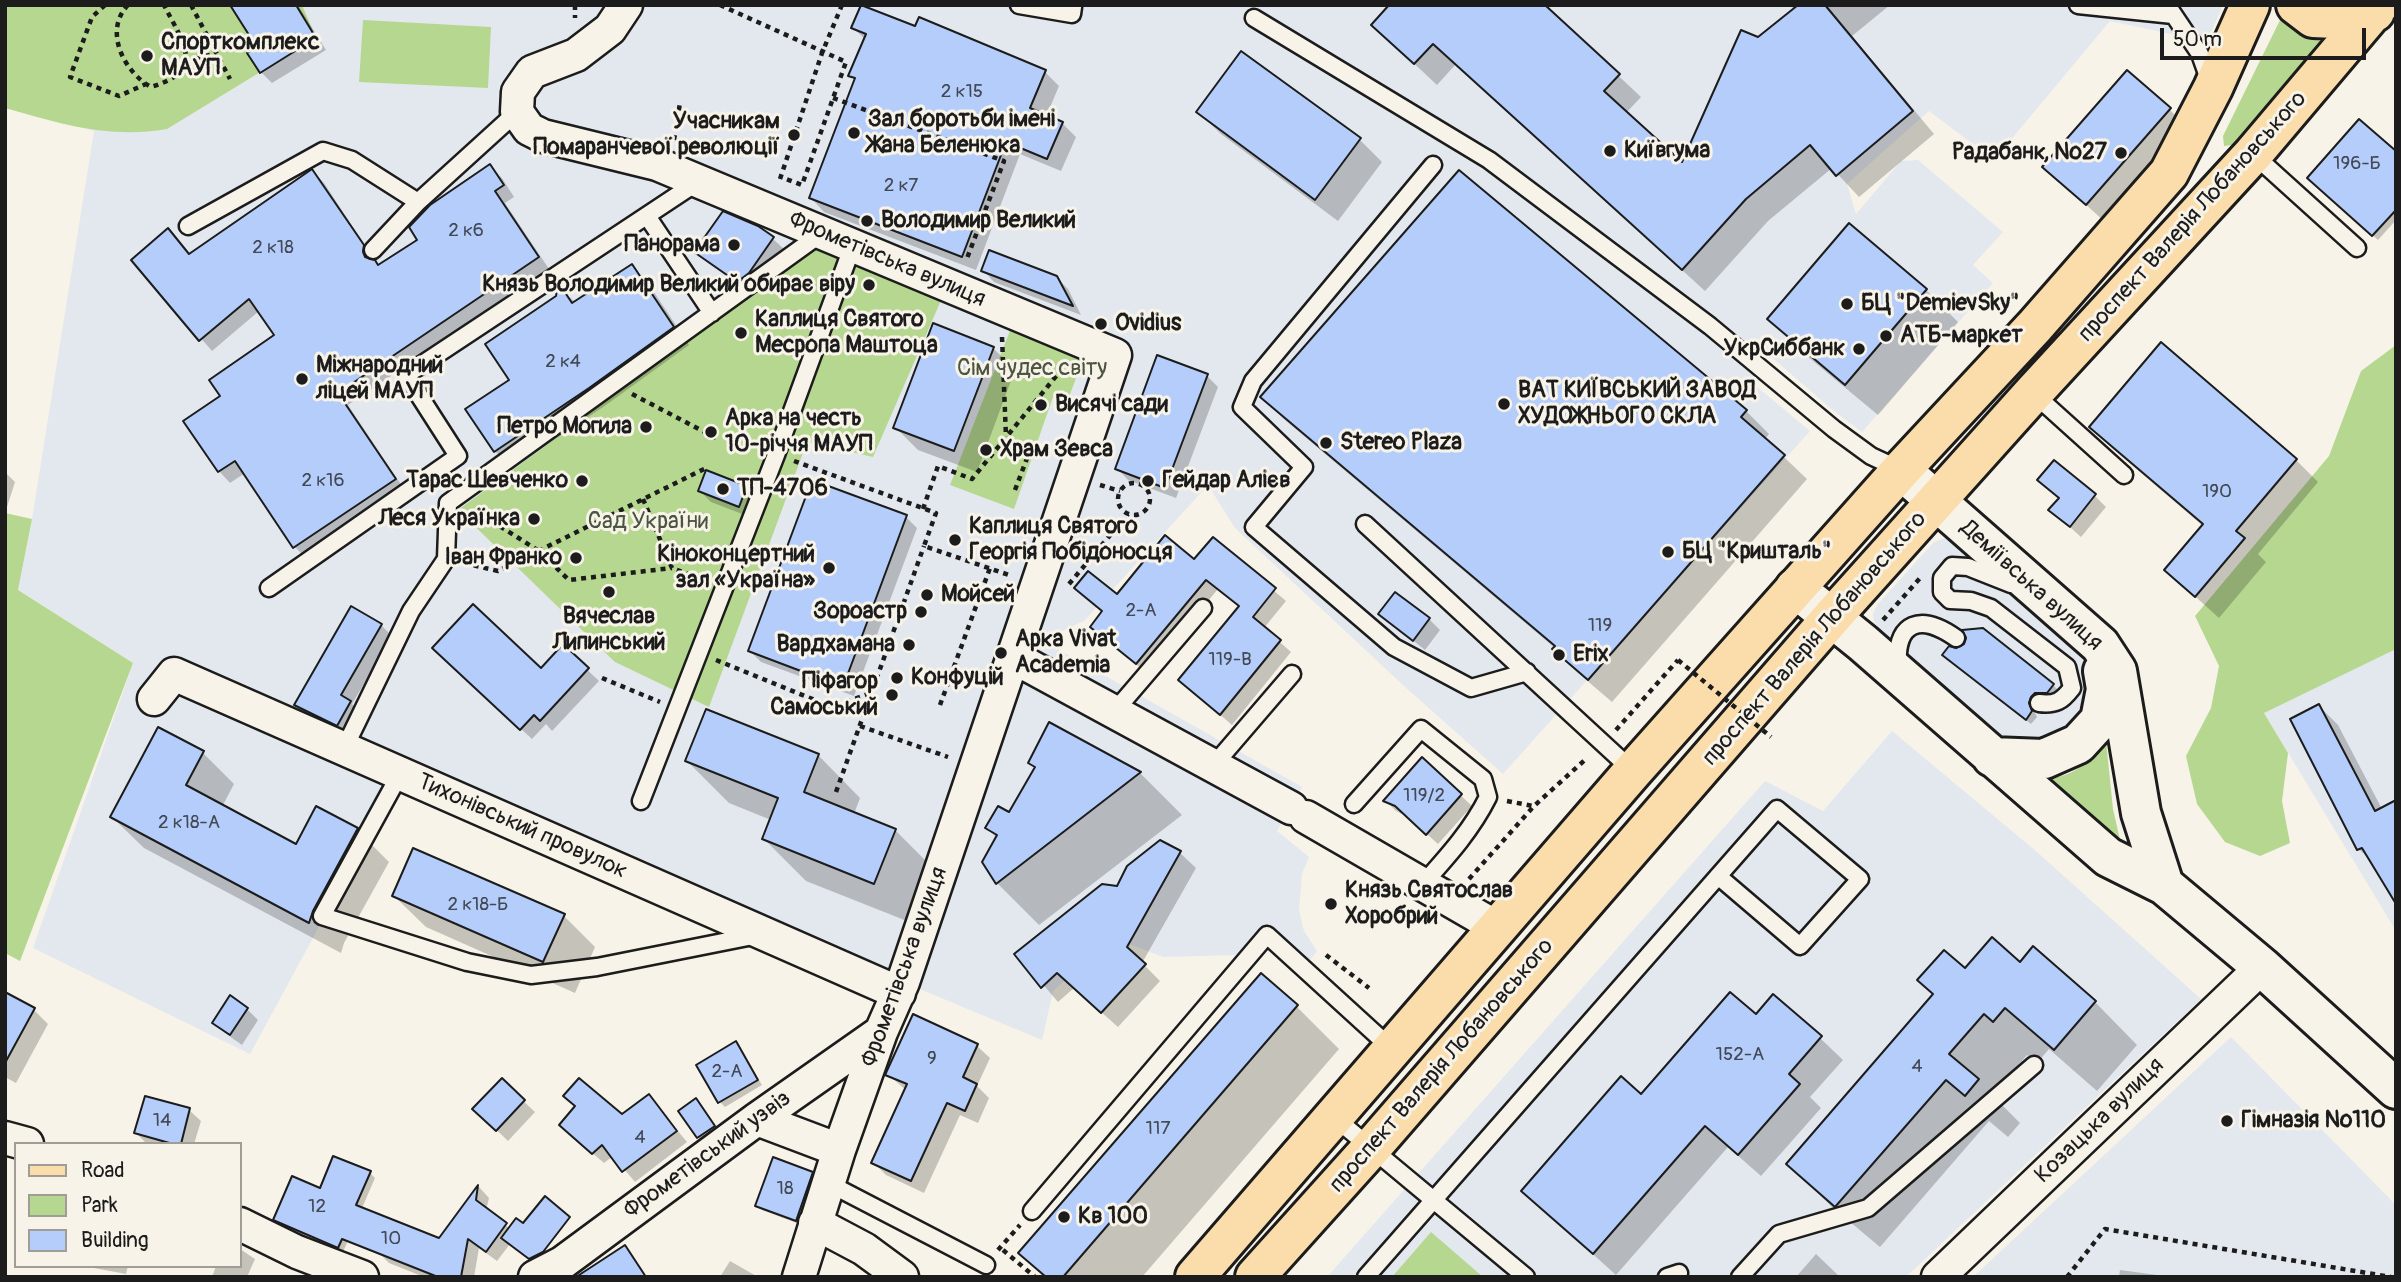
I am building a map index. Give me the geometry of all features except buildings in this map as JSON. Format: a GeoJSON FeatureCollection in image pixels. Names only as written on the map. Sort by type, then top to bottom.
{"type":"FeatureCollection","features":[{"type":"Feature","properties":{"kind":"main road","name":"проспект Валерія Лобановського"},"geometry":{"type":"LineString","coordinates":[[1195,1277],[1394,1051],[1633,771],[1901,470],[2035,326],[2169,173],[2213,88],[2250,5]]}},
{"type":"Feature","properties":{"kind":"main road"},"geometry":{"type":"LineString","coordinates":[[2296,5],[2313,18],[2336,19],[2377,8]]}},
{"type":"Feature","properties":{"kind":"main road","name":"проспект Валерія Лобановського"},"geometry":{"type":"LineString","coordinates":[[1255,1277],[1373,1147],[1832,617],[2253,154],[2377,8]]}},
{"type":"Feature","properties":{"kind":"street"},"geometry":{"type":"LineString","coordinates":[[517,112],[518,92],[532,72],[576,55],[610,29],[626,5]]}},
{"type":"Feature","properties":{"kind":"street","name":"Фрометівська вулиця"},"geometry":{"type":"LineString","coordinates":[[517,112],[529,129],[543,136],[669,168],[1115,355],[899,993],[881,1032],[839,1150],[799,1277]]}},
{"type":"Feature","properties":{"kind":"street","name":"Деміївська вулиця"},"geometry":{"type":"LineString","coordinates":[[1901,470],[2100,645],[2117,671],[2141,813],[2164,885]]}},
{"type":"Feature","properties":{"kind":"street"},"geometry":{"type":"LineString","coordinates":[[1796,588],[2108,857],[2164,885],[2262,967],[2396,1089]]}},
{"type":"Feature","properties":{"kind":"street"},"geometry":{"type":"LineString","coordinates":[[1992,757],[2043,759],[2078,744],[2100,720],[2106,689],[2100,645]]}},
{"type":"Feature","properties":{"kind":"street"},"geometry":{"type":"LineString","coordinates":[[1013,657],[1298,812],[1498,928]]}},
{"type":"Feature","properties":{"kind":"street","name":"Тихонівський провулок"},"geometry":{"type":"LineString","coordinates":[[154,699],[174,674],[899,993]]}},
{"type":"Feature","properties":{"kind":"street","name":"Козацька вулиця"},"geometry":{"type":"LineString","coordinates":[[1938,1277],[2262,967]]}},
{"type":"Feature","properties":{"kind":"street","name":"Фрометівський узвіз"},"geometry":{"type":"LineString","coordinates":[[534,1277],[562,1263],[757,1119],[881,1032]]}},
{"type":"Feature","properties":{"kind":"street"},"geometry":{"type":"LineString","coordinates":[[757,1119],[839,1150]]}},
{"type":"Feature","properties":{"kind":"street"},"geometry":{"type":"LineString","coordinates":[[815,1223],[864,1248],[902,1277]]}},
{"type":"Feature","properties":{"kind":"street"},"geometry":{"type":"LineString","coordinates":[[242,1225],[296,1252],[362,1277]]}},
{"type":"Feature","properties":{"kind":"lane"},"geometry":{"type":"LineString","coordinates":[[1019,5],[1072,14],[1073,8]]}},
{"type":"Feature","properties":{"kind":"lane"},"geometry":{"type":"LineString","coordinates":[[2078,5],[2166,8],[2200,54],[2213,88]]}},
{"type":"Feature","properties":{"kind":"lane"},"geometry":{"type":"LineString","coordinates":[[1254,18],[1489,160],[1710,326],[1834,429],[1871,456],[1901,470]]}},
{"type":"Feature","properties":{"kind":"lane"},"geometry":{"type":"LineString","coordinates":[[373,250],[418,202],[517,112]]}},
{"type":"Feature","properties":{"kind":"lane"},"geometry":{"type":"LineString","coordinates":[[188,226],[323,151],[352,160],[418,202]]}},
{"type":"Feature","properties":{"kind":"lane"},"geometry":{"type":"LineString","coordinates":[[2253,154],[2357,248]]}},
{"type":"Feature","properties":{"kind":"lane"},"geometry":{"type":"LineString","coordinates":[[1433,165],[1253,381],[1242,407],[1304,467],[1254,527],[1394,647],[1471,688],[1527,672]]}},
{"type":"Feature","properties":{"kind":"lane"},"geometry":{"type":"LineString","coordinates":[[269,588],[458,456],[406,375],[699,181]]}},
{"type":"Feature","properties":{"kind":"lane"},"geometry":{"type":"LineString","coordinates":[[648,216],[712,313]]}},
{"type":"Feature","properties":{"kind":"lane"},"geometry":{"type":"LineString","coordinates":[[344,749],[411,611],[446,559],[448,503],[822,233]]}},
{"type":"Feature","properties":{"kind":"lane"},"geometry":{"type":"LineString","coordinates":[[641,801],[776,455],[853,246]]}},
{"type":"Feature","properties":{"kind":"lane"},"geometry":{"type":"LineString","coordinates":[[2033,393],[2124,475]]}},
{"type":"Feature","properties":{"kind":"lane"},"geometry":{"type":"LineString","coordinates":[[1366,524],[1633,771]]}},
{"type":"Feature","properties":{"kind":"lane"},"geometry":{"type":"LineString","coordinates":[[2039,703],[2052,705],[2062,700],[2072,688],[2067,667],[1991,608],[1971,601],[1950,600],[1941,592],[1942,578],[1952,566],[1968,566],[2052,601]]}},
{"type":"Feature","properties":{"kind":"lane"},"geometry":{"type":"LineString","coordinates":[[1114,712],[1203,608]]}},
{"type":"Feature","properties":{"kind":"lane"},"geometry":{"type":"LineString","coordinates":[[1898,675],[1897,652],[1900,637],[1910,626],[1924,622],[1941,627],[1956,638]]}},
{"type":"Feature","properties":{"kind":"lane"},"geometry":{"type":"LineString","coordinates":[[1213,766],[1292,674]]}},
{"type":"Feature","properties":{"kind":"lane"},"geometry":{"type":"LineString","coordinates":[[1354,804],[1422,729],[1483,779],[1488,797],[1477,819],[1422,885]]}},
{"type":"Feature","properties":{"kind":"lane"},"geometry":{"type":"LineString","coordinates":[[400,774],[322,916],[467,962],[531,975],[597,967],[763,933]]}},
{"type":"Feature","properties":{"kind":"lane"},"geometry":{"type":"LineString","coordinates":[[1366,1277],[1434,1198],[1777,809],[1860,880],[1800,946],[1718,876]]}},
{"type":"Feature","properties":{"kind":"lane"},"geometry":{"type":"LineString","coordinates":[[1032,1211],[1267,935],[1394,1051]]}},
{"type":"Feature","properties":{"kind":"lane"},"geometry":{"type":"LineString","coordinates":[[1740,1277],[1779,1234],[1868,1208],[2034,1065]]}},
{"type":"Feature","properties":{"kind":"lane"},"geometry":{"type":"LineString","coordinates":[[1335,1118],[1526,1277]]}},
{"type":"Feature","properties":{"kind":"lane"},"geometry":{"type":"LineString","coordinates":[[828,1183],[986,1265]]}},
{"type":"Feature","properties":{"kind":"path"},"geometry":{"type":"LineString","coordinates":[[105,5],[92,17],[70,77],[118,96],[146,84]]}},
{"type":"Feature","properties":{"kind":"path"},"geometry":{"type":"LineString","coordinates":[[128,5],[119,17],[116,27],[118,44],[130,70],[151,87],[176,76],[186,62],[187,51],[164,5]]}},
{"type":"Feature","properties":{"kind":"path"},"geometry":{"type":"LineString","coordinates":[[191,5],[230,79]]}},
{"type":"Feature","properties":{"kind":"path"},"geometry":{"type":"LineString","coordinates":[[720,5],[846,62],[802,185],[781,177]]}},
{"type":"Feature","properties":{"kind":"path"},"geometry":{"type":"LineString","coordinates":[[770,211],[822,53],[842,5]]}},
{"type":"Feature","properties":{"kind":"path"},"geometry":{"type":"LineString","coordinates":[[186,62],[216,52]]}},
{"type":"Feature","properties":{"kind":"path"},"geometry":{"type":"LineString","coordinates":[[833,98],[1004,161],[966,261]]}},
{"type":"Feature","properties":{"kind":"path"},"geometry":{"type":"LineString","coordinates":[[669,168],[680,103]]}},
{"type":"Feature","properties":{"kind":"path"},"geometry":{"type":"LineString","coordinates":[[1002,335],[1006,438]]}},
{"type":"Feature","properties":{"kind":"path"},"geometry":{"type":"LineString","coordinates":[[923,509],[938,466],[972,479],[1084,342]]}},
{"type":"Feature","properties":{"kind":"path"},"geometry":{"type":"LineString","coordinates":[[612,384],[716,438]]}},
{"type":"Feature","properties":{"kind":"path"},"geometry":{"type":"LineString","coordinates":[[1024,488],[1015,491],[1029,453],[1034,459]]}},
{"type":"Feature","properties":{"kind":"path"},"geometry":{"type":"LineString","coordinates":[[776,455],[936,513],[836,793]]}},
{"type":"Feature","properties":{"kind":"path"},"geometry":{"type":"LineString","coordinates":[[446,559],[498,571],[706,468]]}},
{"type":"Feature","properties":{"kind":"path"},"geometry":{"type":"LineString","coordinates":[[1134,482],[1142,484],[1149,492],[1150,501],[1146,510],[1138,514],[1128,514],[1119,504],[1120,491],[1125,485],[1134,482]]}},
{"type":"Feature","properties":{"kind":"path"},"geometry":{"type":"LineString","coordinates":[[473,484],[480,513],[539,551],[569,580],[672,568],[716,584]]}},
{"type":"Feature","properties":{"kind":"path"},"geometry":{"type":"LineString","coordinates":[[1108,487],[1120,491]]}},
{"type":"Feature","properties":{"kind":"path"},"geometry":{"type":"LineString","coordinates":[[643,499],[672,568]]}},
{"type":"Feature","properties":{"kind":"path"},"geometry":{"type":"LineString","coordinates":[[1062,593],[1128,514]]}},
{"type":"Feature","properties":{"kind":"path"},"geometry":{"type":"LineString","coordinates":[[925,547],[1019,578]]}},
{"type":"Feature","properties":{"kind":"path"},"geometry":{"type":"LineString","coordinates":[[940,705],[990,568]]}},
{"type":"Feature","properties":{"kind":"path"},"geometry":{"type":"LineString","coordinates":[[1874,629],[1926,571]]}},
{"type":"Feature","properties":{"kind":"path"},"geometry":{"type":"LineString","coordinates":[[699,653],[832,707],[872,693]]}},
{"type":"Feature","properties":{"kind":"path"},"geometry":{"type":"LineString","coordinates":[[1449,900],[1534,806],[1604,743],[1678,660],[1771,737]]}},
{"type":"Feature","properties":{"kind":"path"},"geometry":{"type":"LineString","coordinates":[[603,678],[677,709]]}},
{"type":"Feature","properties":{"kind":"path"},"geometry":{"type":"LineString","coordinates":[[860,726],[930,751]]}},
{"type":"Feature","properties":{"kind":"path"},"geometry":{"type":"LineString","coordinates":[[1326,955],[1369,988]]}},
{"type":"Feature","properties":{"kind":"path"},"geometry":{"type":"LineString","coordinates":[[986,1265],[1032,1211]]}},
{"type":"Feature","properties":{"kind":"path"},"geometry":{"type":"LineString","coordinates":[[2067,1277],[2105,1229],[2391,1277]]}},
{"type":"Feature","properties":{"kind":"path"},"geometry":{"type":"LineString","coordinates":[[1000,1248],[1035,1277]]}},
{"type":"Feature","properties":{"kind":"shaded area"},"geometry":{"type":"Polygon","coordinates":[[[5,5],[2223,5],[2204,41],[2110,21],[1994,160],[1929,111],[1847,184],[1856,214],[1901,161],[1918,160],[2003,232],[1973,265],[1993,283],[1862,432],[1762,349],[1756,386],[1810,431],[1503,774],[1404,686],[1235,528],[1208,485],[1084,621],[1042,640],[1302,787],[1277,831],[1309,857],[1302,874],[1299,910],[1304,931],[1317,951],[1307,964],[1264,925],[1237,955],[1163,957],[1113,938],[1053,991],[1042,1040],[903,982],[408,763],[250,1054],[33,948],[133,663],[18,590],[32,519],[94,131],[5,108],[5,5]]]}},
{"type":"Feature","properties":{"kind":"shaded area"},"geometry":{"type":"Polygon","coordinates":[[[1952,535],[2072,635],[2094,669],[2079,722],[2043,743],[2023,743],[2004,737],[1882,632],[1874,622],[1873,614],[1877,605],[1934,542],[1952,535]]]}},
{"type":"Feature","properties":{"kind":"shaded area"},"geometry":{"type":"Polygon","coordinates":[[[2396,641],[2396,931],[2264,713],[2396,641]]]}},
{"type":"Feature","properties":{"kind":"shaded area"},"geometry":{"type":"Polygon","coordinates":[[[1892,731],[2037,852],[2201,999],[1906,1277],[1327,1277],[1765,781],[1823,811],[1892,731]]]}},
{"type":"Feature","properties":{"kind":"shaded area","name":"Гімназія №110"},"geometry":{"type":"Polygon","coordinates":[[[2231,1037],[2396,1205],[2396,1277],[1973,1277],[2231,1037]]]}},
{"type":"Feature","properties":{"kind":"green space","name":"Спорткомплекс МАУП"},"geometry":{"type":"Polygon","coordinates":[[[5,5],[302,5],[316,38],[167,129],[146,132],[105,131],[5,108],[5,5]]]}},
{"type":"Feature","properties":{"kind":"green space"},"geometry":{"type":"Polygon","coordinates":[[[2282,16],[2293,29],[2320,41],[2232,145],[2224,146],[2223,136],[2282,16]]]}},
{"type":"Feature","properties":{"kind":"green space"},"geometry":{"type":"Polygon","coordinates":[[[363,20],[491,27],[488,88],[359,82],[363,20]]]}},
{"type":"Feature","properties":{"kind":"green space","name":"Сад України"},"geometry":{"type":"Polygon","coordinates":[[[818,246],[942,298],[873,457],[807,442],[709,707],[615,662],[458,510],[818,246]]]}},
{"type":"Feature","properties":{"kind":"green space","name":"Сім чудес світу"},"geometry":{"type":"Polygon","coordinates":[[[1013,323],[1086,352],[1067,402],[1053,397],[1014,509],[950,485],[1013,323]]]}},
{"type":"Feature","properties":{"kind":"green space"},"geometry":{"type":"Polygon","coordinates":[[[2396,345],[2396,649],[2264,713],[2288,753],[2282,801],[2290,843],[2260,856],[2225,842],[2197,804],[2186,756],[2211,708],[2219,666],[2195,616],[2329,456],[2361,371],[2396,345]]]}},
{"type":"Feature","properties":{"kind":"green space"},"geometry":{"type":"Polygon","coordinates":[[[5,513],[32,519],[18,590],[133,663],[20,961],[5,953],[5,513]]]}},
{"type":"Feature","properties":{"kind":"green space"},"geometry":{"type":"Polygon","coordinates":[[[2106,741],[2113,809],[2123,853],[2039,781],[2071,773],[2106,741]]]}},
{"type":"Feature","properties":{"kind":"green space"},"geometry":{"type":"Polygon","coordinates":[[[1431,1232],[1483,1277],[1392,1277],[1431,1232]]]}},
{"type":"Feature","properties":{"kind":"place","name":"Спорткомплекс МАУП"},"geometry":{"type":"Point","coordinates":[147,56]}},
{"type":"Feature","properties":{"kind":"place","name":"Зал боротьби імені Жана Беленюка"},"geometry":{"type":"Point","coordinates":[854,133]}},
{"type":"Feature","properties":{"kind":"place","name":"Учасникам Помаранчевої революції"},"geometry":{"type":"Point","coordinates":[794,135]}},
{"type":"Feature","properties":{"kind":"place","name":"Київгума"},"geometry":{"type":"Point","coordinates":[1610,151]}},
{"type":"Feature","properties":{"kind":"place","name":"Радабанк, №27"},"geometry":{"type":"Point","coordinates":[2121,153]}},
{"type":"Feature","properties":{"kind":"place","name":"Володимир Великий"},"geometry":{"type":"Point","coordinates":[867,221]}},
{"type":"Feature","properties":{"kind":"place","name":"Панорама"},"geometry":{"type":"Point","coordinates":[734,245]}},
{"type":"Feature","properties":{"kind":"place","name":"Князь Володимир Великий обирає віру"},"geometry":{"type":"Point","coordinates":[869,285]}},
{"type":"Feature","properties":{"kind":"place","name":"БЦ \"DemievSky\""},"geometry":{"type":"Point","coordinates":[1847,304]}},
{"type":"Feature","properties":{"kind":"place","name":"Ovidius"},"geometry":{"type":"Point","coordinates":[1101,324]}},
{"type":"Feature","properties":{"kind":"place","name":"Каплиця Святого Месропа Маштоца"},"geometry":{"type":"Point","coordinates":[741,333]}},
{"type":"Feature","properties":{"kind":"place","name":"АТБ-маркет"},"geometry":{"type":"Point","coordinates":[1886,336]}},
{"type":"Feature","properties":{"kind":"place","name":"УкрСиббанк"},"geometry":{"type":"Point","coordinates":[1859,349]}},
{"type":"Feature","properties":{"kind":"place","name":"Міжнародний ліцей МАУП"},"geometry":{"type":"Point","coordinates":[302,379]}},
{"type":"Feature","properties":{"kind":"place","name":"ВАТ КИЇВСЬКИЙ ЗАВОД ХУДОЖНЬОГО СКЛА"},"geometry":{"type":"Point","coordinates":[1504,404]}},
{"type":"Feature","properties":{"kind":"place","name":"Висячі сади"},"geometry":{"type":"Point","coordinates":[1041,405]}},
{"type":"Feature","properties":{"kind":"place","name":"Петро Могила"},"geometry":{"type":"Point","coordinates":[646,427]}},
{"type":"Feature","properties":{"kind":"place","name":"Арка на честь 10-річчя МАУП"},"geometry":{"type":"Point","coordinates":[711,432]}},
{"type":"Feature","properties":{"kind":"place","name":"Stereo Plaza"},"geometry":{"type":"Point","coordinates":[1326,443]}},
{"type":"Feature","properties":{"kind":"place","name":"Храм Зевса"},"geometry":{"type":"Point","coordinates":[986,450]}},
{"type":"Feature","properties":{"kind":"place","name":"Тарас Шевченко"},"geometry":{"type":"Point","coordinates":[582,481]}},
{"type":"Feature","properties":{"kind":"place","name":"Гейдар Алієв"},"geometry":{"type":"Point","coordinates":[1148,481]}},
{"type":"Feature","properties":{"kind":"place","name":"ТП-4706"},"geometry":{"type":"Point","coordinates":[723,489]}},
{"type":"Feature","properties":{"kind":"place","name":"Леся Українка"},"geometry":{"type":"Point","coordinates":[534,519]}},
{"type":"Feature","properties":{"kind":"place","name":"Каплиця Святого Георгія Побідоносця"},"geometry":{"type":"Point","coordinates":[955,540]}},
{"type":"Feature","properties":{"kind":"place","name":"БЦ \"Кришталь\""},"geometry":{"type":"Point","coordinates":[1668,552]}},
{"type":"Feature","properties":{"kind":"place","name":"Іван Франко"},"geometry":{"type":"Point","coordinates":[576,558]}},
{"type":"Feature","properties":{"kind":"place","name":"Кіноконцертний зал «Україна»"},"geometry":{"type":"Point","coordinates":[829,568]}},
{"type":"Feature","properties":{"kind":"place","name":"Вячеслав Липинський"},"geometry":{"type":"Point","coordinates":[609,592]}},
{"type":"Feature","properties":{"kind":"place","name":"Мойсей"},"geometry":{"type":"Point","coordinates":[927,595]}},
{"type":"Feature","properties":{"kind":"place","name":"Зороастр"},"geometry":{"type":"Point","coordinates":[921,612]}},
{"type":"Feature","properties":{"kind":"place","name":"Вардхамана"},"geometry":{"type":"Point","coordinates":[909,645]}},
{"type":"Feature","properties":{"kind":"place","name":"Арка Vivat Academia"},"geometry":{"type":"Point","coordinates":[1001,653]}},
{"type":"Feature","properties":{"kind":"place","name":"Erix"},"geometry":{"type":"Point","coordinates":[1559,655]}},
{"type":"Feature","properties":{"kind":"place","name":"Конфуцій"},"geometry":{"type":"Point","coordinates":[897,678]}},
{"type":"Feature","properties":{"kind":"place","name":"Піфагор Самоський"},"geometry":{"type":"Point","coordinates":[892,695]}},
{"type":"Feature","properties":{"kind":"place","name":"Князь Святослав Хоробрий"},"geometry":{"type":"Point","coordinates":[1331,904]}},
{"type":"Feature","properties":{"kind":"place","name":"Гімназія №110"},"geometry":{"type":"Point","coordinates":[2227,1121]}},
{"type":"Feature","properties":{"kind":"place","name":"Кв 100"},"geometry":{"type":"Point","coordinates":[1064,1217]}}]}
